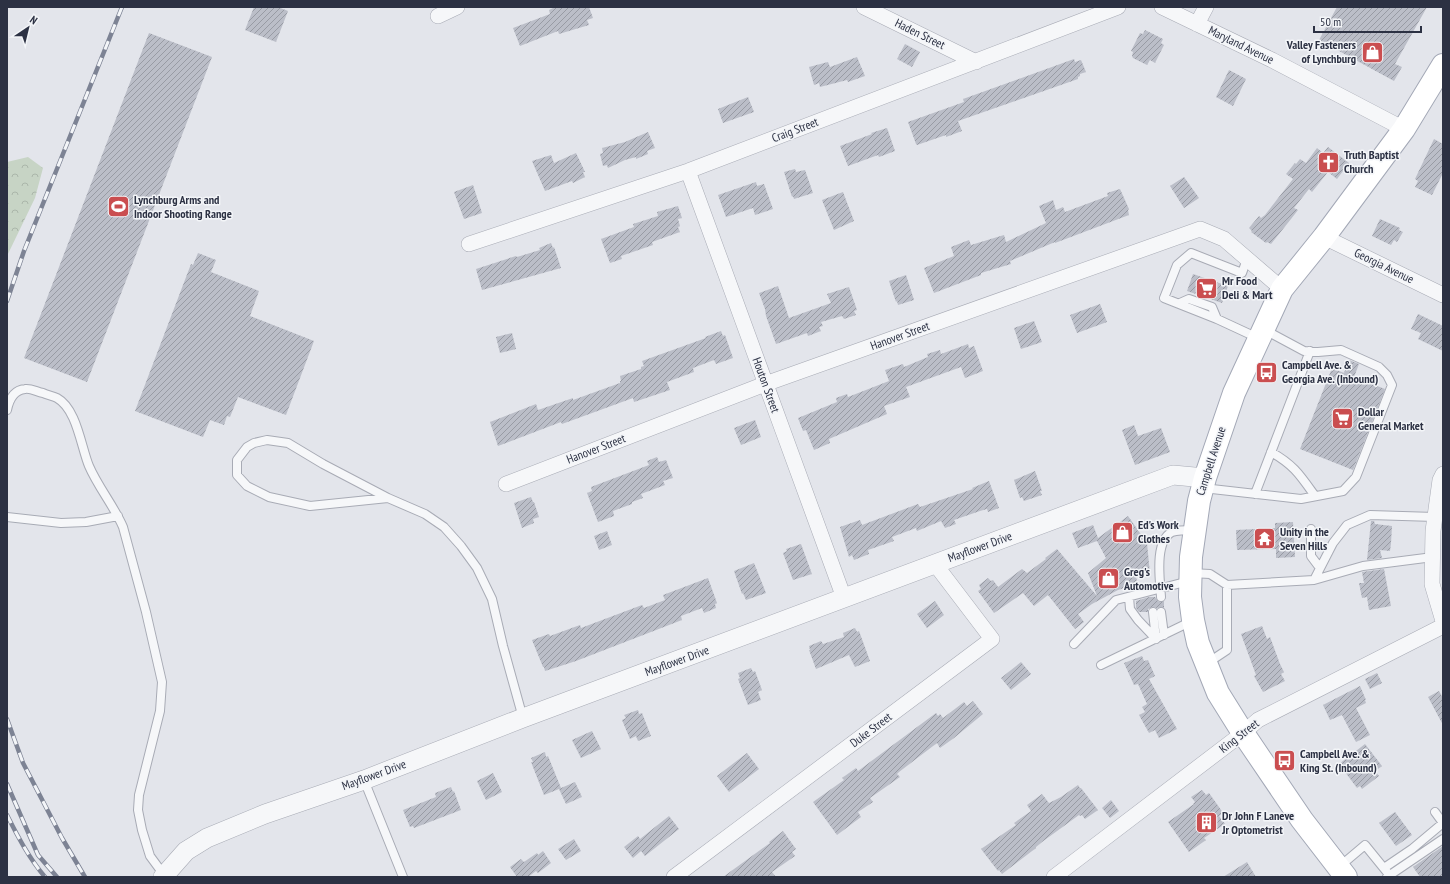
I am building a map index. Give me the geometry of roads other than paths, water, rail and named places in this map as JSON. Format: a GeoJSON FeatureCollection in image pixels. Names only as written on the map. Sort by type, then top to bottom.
{"type":"FeatureCollection","features":[{"type":"Feature","properties":{"kind":"main road","name":"Campbell Avenue"},"geometry":{"type":"LineString","coordinates":[[1342,872],[1302,820],[1243,733],[1218,693],[1198,643],[1193,620],[1190,577],[1195,530],[1203,483],[1234,393],[1282,289],[1324,236],[1404,129],[1443,65]]}},
{"type":"Feature","properties":{"kind":"street"},"geometry":{"type":"LineString","coordinates":[[438,16],[457,7]]}},
{"type":"Feature","properties":{"kind":"street","name":"Haden Street"},"geometry":{"type":"LineString","coordinates":[[864,7],[976,62]]}},
{"type":"Feature","properties":{"kind":"street","name":"Craig Street"},"geometry":{"type":"LineString","coordinates":[[469,244],[688,171],[1118,7]]}},
{"type":"Feature","properties":{"kind":"street","name":"Maryland Avenue"},"geometry":{"type":"LineString","coordinates":[[1162,7],[1272,60],[1404,129]]}},
{"type":"Feature","properties":{"kind":"street"},"geometry":{"type":"LineString","coordinates":[[1197,24],[1206,7]]}},
{"type":"Feature","properties":{"kind":"street","name":"Houton Street"},"geometry":{"type":"LineString","coordinates":[[688,171],[844,598]]}},
{"type":"Feature","properties":{"kind":"street","name":"Hanover Street"},"geometry":{"type":"LineString","coordinates":[[506,484],[765,384],[1200,229],[1224,240],[1282,289]]}},
{"type":"Feature","properties":{"kind":"street","name":"Georgia Avenue"},"geometry":{"type":"LineString","coordinates":[[1324,236],[1443,296]]}},
{"type":"Feature","properties":{"kind":"street"},"geometry":{"type":"LineString","coordinates":[[1443,474],[1440,480],[1435,517],[1432,584],[1443,621]]}},
{"type":"Feature","properties":{"kind":"street","name":"Mayflower Drive"},"geometry":{"type":"LineString","coordinates":[[163,876],[186,851],[207,838],[266,814],[364,780],[523,718],[1173,475],[1203,483]]}},
{"type":"Feature","properties":{"kind":"street","name":"Duke Street"},"geometry":{"type":"LineString","coordinates":[[674,877],[992,639],[935,564]]}},
{"type":"Feature","properties":{"kind":"street","name":"King Street"},"geometry":{"type":"LineString","coordinates":[[1054,877],[1258,720],[1443,626]]}},
{"type":"Feature","properties":{"kind":"lane"},"geometry":{"type":"LineString","coordinates":[[1203,483],[1255,494],[1301,499],[1343,491],[1356,477],[1392,384],[1387,375],[1380,368],[1341,350],[1318,352],[1304,351],[1164,298],[1177,265],[1191,253],[1242,273],[1247,259]]}},
{"type":"Feature","properties":{"kind":"lane"},"geometry":{"type":"LineString","coordinates":[[1255,494],[1310,351]]}},
{"type":"Feature","properties":{"kind":"lane"},"geometry":{"type":"LineString","coordinates":[[7,410],[8,403],[15,393],[22,389],[28,389],[57,398],[65,405],[72,414],[89,467],[118,516],[123,528],[146,612],[162,682],[160,710],[139,795],[138,810],[150,856],[163,876]]}},
{"type":"Feature","properties":{"kind":"lane"},"geometry":{"type":"LineString","coordinates":[[388,498],[310,506],[269,497],[247,486],[237,475],[237,460],[247,447],[254,443],[267,440],[288,443],[322,464],[388,498],[425,514],[444,527],[461,546],[477,568],[492,599],[503,646],[523,718]]}},
{"type":"Feature","properties":{"kind":"lane"},"geometry":{"type":"LineString","coordinates":[[1271,452],[1286,461],[1298,472],[1315,496]]}},
{"type":"Feature","properties":{"kind":"lane"},"geometry":{"type":"LineString","coordinates":[[1314,580],[1333,543],[1347,524],[1370,515],[1435,517]]}},
{"type":"Feature","properties":{"kind":"lane"},"geometry":{"type":"LineString","coordinates":[[7,518],[62,523],[86,522],[118,516]]}},
{"type":"Feature","properties":{"kind":"lane"},"geometry":{"type":"LineString","coordinates":[[1311,529],[1311,556],[1320,568]]}},
{"type":"Feature","properties":{"kind":"lane"},"geometry":{"type":"LineString","coordinates":[[1156,594],[1160,554],[1166,536],[1174,532],[1195,530]]}},
{"type":"Feature","properties":{"kind":"lane"},"geometry":{"type":"LineString","coordinates":[[1074,644],[1116,600],[1156,594],[1190,577],[1210,574],[1227,585],[1314,580],[1363,566],[1433,557]]}},
{"type":"Feature","properties":{"kind":"lane"},"geometry":{"type":"LineString","coordinates":[[1206,664],[1227,650],[1227,585]]}},
{"type":"Feature","properties":{"kind":"lane"},"geometry":{"type":"LineString","coordinates":[[1129,597],[1130,609],[1156,639]]}},
{"type":"Feature","properties":{"kind":"lane"},"geometry":{"type":"LineString","coordinates":[[1156,639],[1157,612],[1164,635]]}},
{"type":"Feature","properties":{"kind":"lane"},"geometry":{"type":"LineString","coordinates":[[1101,665],[1193,620]]}},
{"type":"Feature","properties":{"kind":"lane"},"geometry":{"type":"LineString","coordinates":[[364,780],[403,877]]}},
{"type":"Feature","properties":{"kind":"lane"},"geometry":{"type":"LineString","coordinates":[[1384,868],[1412,849],[1442,823],[1435,812]]}},
{"type":"Feature","properties":{"kind":"lane"},"geometry":{"type":"LineString","coordinates":[[1342,872],[1365,845],[1389,876],[1443,839]]}},
{"type":"Feature","properties":{"kind":"railway"},"geometry":{"type":"LineString","coordinates":[[7,301],[24,251],[122,7]]}},
{"type":"Feature","properties":{"kind":"railway"},"geometry":{"type":"LineString","coordinates":[[7,719],[23,763],[62,838],[85,877]]}},
{"type":"Feature","properties":{"kind":"railway"},"geometry":{"type":"LineString","coordinates":[[7,784],[38,855],[57,877]]}},
{"type":"Feature","properties":{"kind":"railway"},"geometry":{"type":"LineString","coordinates":[[7,815],[29,855],[45,877]]}},
{"type":"Feature","properties":{"kind":"place","name":"Valley Fasteners of Lynchburg"},"geometry":{"type":"Point","coordinates":[1372,52]}},
{"type":"Feature","properties":{"kind":"place","name":"Truth Baptist Church"},"geometry":{"type":"Point","coordinates":[1328,162]}},
{"type":"Feature","properties":{"kind":"place","name":"Lynchburg Arms and Indoor Shooting Range"},"geometry":{"type":"Point","coordinates":[118,207]}},
{"type":"Feature","properties":{"kind":"place","name":"Mr Food Deli & Mart"},"geometry":{"type":"Point","coordinates":[1207,288]}},
{"type":"Feature","properties":{"kind":"place","name":"Campbell Ave. & Georgia Ave. (Inbound)"},"geometry":{"type":"Point","coordinates":[1266,372]}},
{"type":"Feature","properties":{"kind":"place","name":"Dollar General Market"},"geometry":{"type":"Point","coordinates":[1343,419]}},
{"type":"Feature","properties":{"kind":"place","name":"Ed's Work Clothes"},"geometry":{"type":"Point","coordinates":[1122,532]}},
{"type":"Feature","properties":{"kind":"place","name":"Unity in the Seven Hills"},"geometry":{"type":"Point","coordinates":[1265,539]}},
{"type":"Feature","properties":{"kind":"place","name":"Greg's Automotive"},"geometry":{"type":"Point","coordinates":[1108,579]}},
{"type":"Feature","properties":{"kind":"place","name":"Campbell Ave. & King St. (Inbound)"},"geometry":{"type":"Point","coordinates":[1285,761]}},
{"type":"Feature","properties":{"kind":"place","name":"Dr John F Laneve Jr Optometrist"},"geometry":{"type":"Point","coordinates":[1206,823]}}]}
